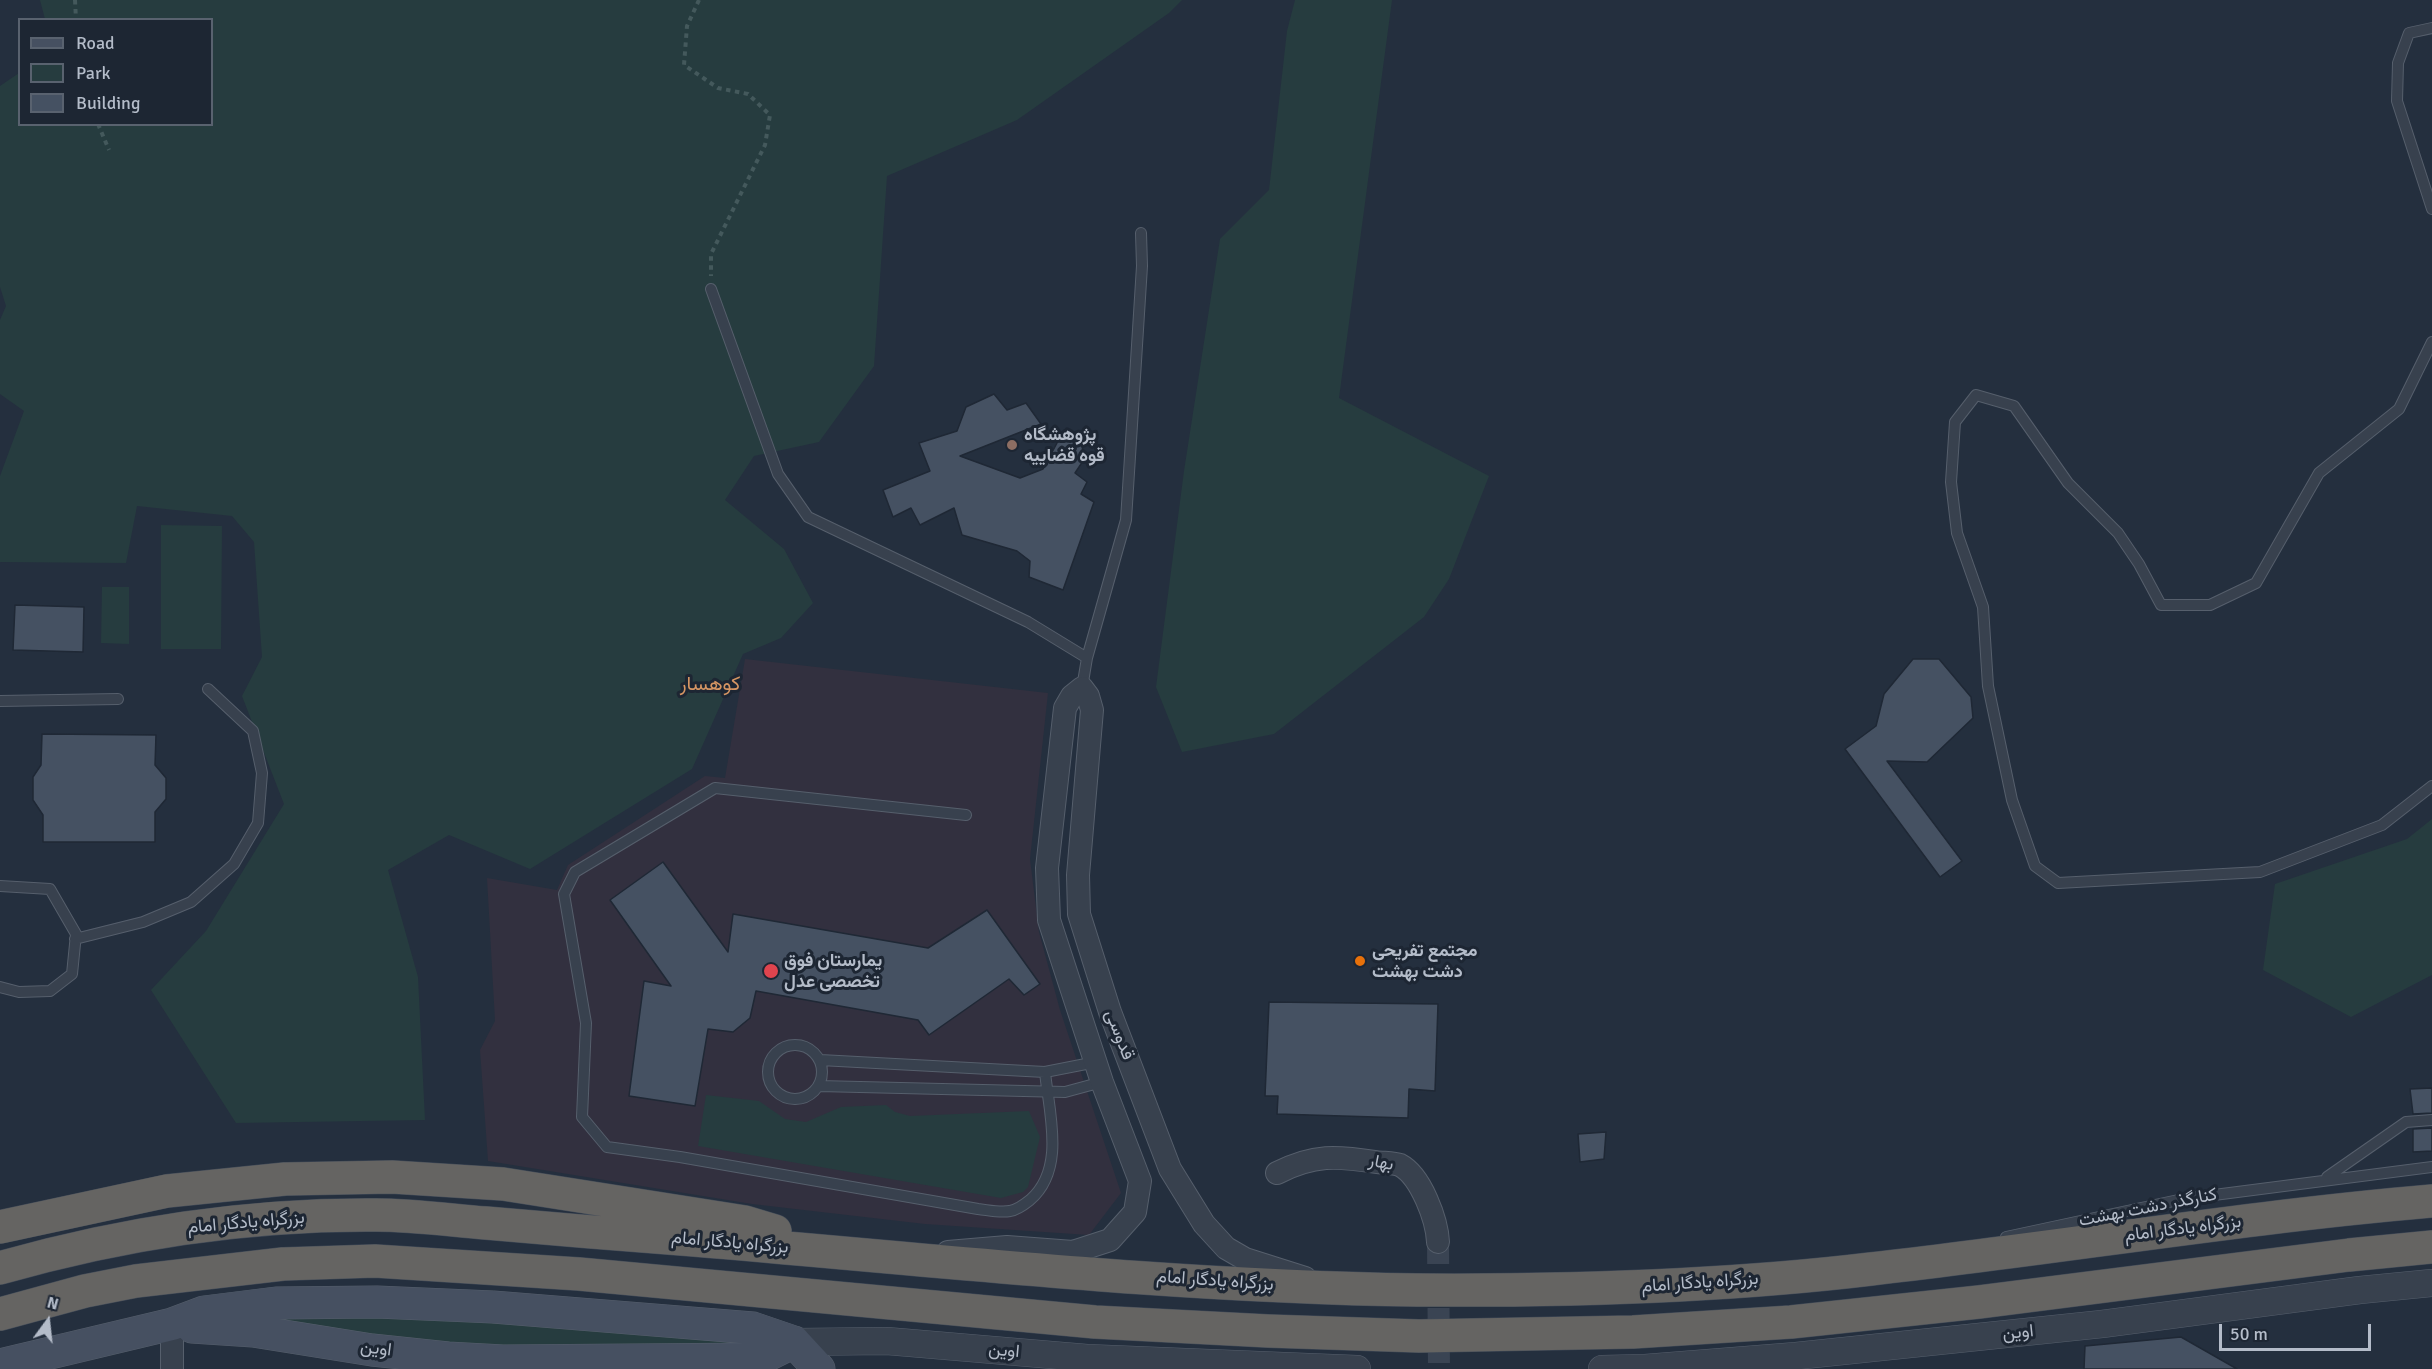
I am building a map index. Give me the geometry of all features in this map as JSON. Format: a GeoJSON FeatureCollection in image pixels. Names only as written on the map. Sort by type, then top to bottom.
{"type":"FeatureCollection","features":[{"type":"Feature","properties":{"kind":"highway"},"geometry":{"type":"LineString","coordinates":[[0,1227],[167,1191],[285,1179],[393,1178],[503,1184],[669,1209],[745,1222],[846,1253]]}},
{"type":"Feature","properties":{"kind":"highway","name":"بزرگراه یادگار امام"},"geometry":{"type":"LineString","coordinates":[[0,1269],[40,1257],[133,1236],[193,1227],[257,1219],[379,1215],[1100,1274],[1334,1288],[1421,1290],[1632,1287],[1868,1270],[2342,1208],[2432,1201]]}},
{"type":"Feature","properties":{"kind":"highway"},"geometry":{"type":"LineString","coordinates":[[0,1314],[85,1291],[136,1281],[283,1264],[375,1261],[579,1274],[1164,1326],[1419,1336],[1633,1332],[1815,1320],[1979,1302],[2337,1256],[2432,1247]]}},
{"type":"Feature","properties":{"kind":"main road","name":"اوین"},"geometry":{"type":"LineString","coordinates":[[0,1365],[172,1324],[204,1312],[303,1302],[377,1302],[493,1307],[753,1328],[793,1355]]}},
{"type":"Feature","properties":{"kind":"main road","name":"اوین"},"geometry":{"type":"LineString","coordinates":[[172,1324],[253,1331],[450,1363],[760,1359],[793,1355]]}},
{"type":"Feature","properties":{"kind":"main road"},"geometry":{"type":"LineString","coordinates":[[793,1355],[819,1369]]}},
{"type":"Feature","properties":{"kind":"street"},"geometry":{"type":"LineString","coordinates":[[918,1260],[958,1250],[1007,1247],[1073,1252],[1110,1240],[1134,1212],[1140,1181],[1099,1072],[1049,920],[1047,868],[1065,708],[1072,696],[1082,688]]}},
{"type":"Feature","properties":{"kind":"street","name":"قدوسی"},"geometry":{"type":"LineString","coordinates":[[1082,688],[1088,696],[1092,710],[1078,875],[1079,914],[1110,1012],[1170,1169],[1204,1224],[1226,1248],[1245,1259],[1334,1288]]}},
{"type":"Feature","properties":{"kind":"street","name":"بهار"},"geometry":{"type":"LineString","coordinates":[[1277,1173],[1299,1162],[1340,1156],[1400,1166],[1422,1187],[1438,1229],[1438,1242]]}},
{"type":"Feature","properties":{"kind":"street"},"geometry":{"type":"LineString","coordinates":[[1140,1181],[1170,1169]]}},
{"type":"Feature","properties":{"kind":"street","name":"اوین"},"geometry":{"type":"LineString","coordinates":[[1602,1369],[1645,1368],[1785,1357],[2032,1332],[2360,1290],[2432,1283]]}},
{"type":"Feature","properties":{"kind":"street"},"geometry":{"type":"LineString","coordinates":[[172,1324],[172,1369]]}},
{"type":"Feature","properties":{"kind":"street","name":"اوین"},"geometry":{"type":"LineString","coordinates":[[793,1355],[887,1341],[1087,1363],[1357,1369]]}},
{"type":"Feature","properties":{"kind":"lane"},"geometry":{"type":"LineString","coordinates":[[2432,28],[2409,33],[2398,63],[2397,101],[2432,209]]}},
{"type":"Feature","properties":{"kind":"lane"},"geometry":{"type":"LineString","coordinates":[[1082,688],[1087,658],[1126,520],[1142,266],[1141,233]]}},
{"type":"Feature","properties":{"kind":"lane"},"geometry":{"type":"LineString","coordinates":[[711,289],[778,474],[808,517],[1028,622],[1087,658]]}},
{"type":"Feature","properties":{"kind":"lane"},"geometry":{"type":"LineString","coordinates":[[2432,342],[2399,409],[2319,473],[2256,583],[2210,605],[2161,605],[2139,564],[2118,533],[2068,483],[2014,406],[1976,395],[1955,422],[1951,482],[1957,533],[1983,607],[1988,686],[2012,800],[2035,866],[2058,883],[2260,872],[2382,825],[2432,786]]}},
{"type":"Feature","properties":{"kind":"lane"},"geometry":{"type":"LineString","coordinates":[[75,939],[142,922],[191,902],[234,864],[258,823],[262,773],[252,731],[208,689]]}},
{"type":"Feature","properties":{"kind":"lane"},"geometry":{"type":"LineString","coordinates":[[0,701],[118,699]]}},
{"type":"Feature","properties":{"kind":"lane"},"geometry":{"type":"LineString","coordinates":[[966,815],[714,788],[575,872],[564,894],[586,1023],[582,1117],[607,1147],[680,1157],[978,1209],[1011,1211],[1042,1190],[1050,1161],[1053,1129],[1045,1072]]}},
{"type":"Feature","properties":{"kind":"lane"},"geometry":{"type":"LineString","coordinates":[[0,886],[50,889],[76,934],[72,974],[50,991],[19,992],[0,987]]}},
{"type":"Feature","properties":{"kind":"lane"},"geometry":{"type":"LineString","coordinates":[[799,1044],[808,1047],[820,1060],[823,1069],[819,1086],[806,1097],[789,1099],[774,1090],[767,1073],[773,1055],[789,1045],[799,1044]]}},
{"type":"Feature","properties":{"kind":"lane"},"geometry":{"type":"LineString","coordinates":[[820,1060],[1045,1072],[1099,1072]]}},
{"type":"Feature","properties":{"kind":"lane"},"geometry":{"type":"LineString","coordinates":[[819,1086],[1065,1092],[1099,1072]]}},
{"type":"Feature","properties":{"kind":"lane"},"geometry":{"type":"LineString","coordinates":[[2324,1180],[2406,1122],[2432,1120]]}},
{"type":"Feature","properties":{"kind":"lane","name":"کنارگذر دشت بهشت"},"geometry":{"type":"LineString","coordinates":[[1993,1240],[2183,1199],[2432,1167]]}},
{"type":"Feature","properties":{"kind":"lane"},"geometry":{"type":"LineString","coordinates":[[1868,1270],[1970,1246]]}},
{"type":"Feature","properties":{"kind":"path"},"geometry":{"type":"LineString","coordinates":[[75,0],[76,18]]}},
{"type":"Feature","properties":{"kind":"path"},"geometry":{"type":"LineString","coordinates":[[699,0],[687,26],[684,65],[718,88],[748,94],[770,115],[765,144],[711,254],[711,289]]}},
{"type":"Feature","properties":{"kind":"path"},"geometry":{"type":"LineString","coordinates":[[99,126],[109,150]]}},
{"type":"Feature","properties":{"kind":"shaded area","name":"یمارستان فوق تخصصی عدل"},"geometry":{"type":"Polygon","coordinates":[[[745,659],[1048,693],[1030,859],[1039,932],[1060,1010],[1121,1193],[1089,1235],[925,1224],[752,1204],[488,1161],[480,1050],[495,1021],[487,878],[557,890],[568,865],[705,776],[725,778],[745,659]]]}},
{"type":"Feature","properties":{"kind":"green space"},"geometry":{"type":"Polygon","coordinates":[[[40,0],[1182,0],[1169,13],[1017,120],[887,176],[874,366],[819,442],[754,456],[725,500],[784,549],[813,603],[781,638],[743,654],[692,769],[530,869],[449,835],[388,870],[418,977],[425,1120],[236,1123],[151,990],[206,931],[284,804],[242,696],[262,657],[254,542],[232,516],[137,506],[126,563],[0,562],[0,476],[24,411],[0,394],[0,320],[6,306],[0,287],[0,86],[18,74],[18,126],[213,126],[213,18],[45,18],[40,0]]]}},
{"type":"Feature","properties":{"kind":"green space"},"geometry":{"type":"Polygon","coordinates":[[[1295,0],[1392,0],[1339,398],[1489,476],[1449,579],[1424,617],[1274,734],[1182,752],[1156,687],[1184,471],[1220,239],[1269,190],[1287,31],[1295,0]]]}},
{"type":"Feature","properties":{"kind":"green space"},"geometry":{"type":"Polygon","coordinates":[[[161,525],[222,526],[221,649],[161,649],[161,525]]]}},
{"type":"Feature","properties":{"kind":"green space"},"geometry":{"type":"Polygon","coordinates":[[[102,587],[129,587],[129,644],[101,643],[102,587]]]}},
{"type":"Feature","properties":{"kind":"green space"},"geometry":{"type":"Polygon","coordinates":[[[2432,819],[2432,975],[2351,1017],[2263,970],[2275,884],[2407,839],[2432,819]]]}},
{"type":"Feature","properties":{"kind":"green space"},"geometry":{"type":"Polygon","coordinates":[[[706,1095],[759,1101],[785,1119],[806,1122],[841,1107],[886,1105],[895,1112],[910,1116],[1029,1111],[1040,1137],[1028,1187],[1023,1192],[1001,1198],[698,1146],[706,1095]]]}},
{"type":"Feature","properties":{"kind":"green space"},"geometry":{"type":"Polygon","coordinates":[[[348,1310],[760,1344],[485,1347],[205,1321],[348,1310]]]}},
{"type":"Feature","properties":{"kind":"building"},"geometry":{"type":"Polygon","coordinates":[[[994,394],[1007,410],[1026,403],[1041,424],[960,456],[1020,478],[1043,469],[1064,430],[1080,439],[1085,458],[1075,473],[1087,482],[1081,494],[1094,502],[1063,590],[1029,577],[1030,561],[1017,551],[962,535],[954,508],[920,525],[911,508],[893,517],[883,490],[930,471],[919,443],[957,431],[966,407],[994,394]]]}},
{"type":"Feature","properties":{"kind":"building"},"geometry":{"type":"Polygon","coordinates":[[[15,605],[84,607],[83,652],[13,650],[15,605]]]}},
{"type":"Feature","properties":{"kind":"building"},"geometry":{"type":"Polygon","coordinates":[[[1913,659],[1939,659],[1971,697],[1973,718],[1927,762],[1887,761],[1962,861],[1940,877],[1845,749],[1876,726],[1884,694],[1913,659]]]}},
{"type":"Feature","properties":{"kind":"building"},"geometry":{"type":"Polygon","coordinates":[[[42,734],[156,735],[155,765],[166,778],[166,799],[155,812],[155,842],[43,842],[43,815],[33,800],[33,777],[41,765],[42,734]]]}},
{"type":"Feature","properties":{"kind":"building"},"geometry":{"type":"Polygon","coordinates":[[[663,862],[728,952],[733,914],[928,948],[987,910],[1040,984],[1024,995],[1009,979],[929,1035],[918,1020],[756,991],[750,1018],[733,1032],[708,1029],[695,1106],[629,1096],[644,981],[671,986],[610,900],[663,862]]]}},
{"type":"Feature","properties":{"kind":"building"},"geometry":{"type":"Polygon","coordinates":[[[1269,1002],[1438,1004],[1435,1091],[1409,1089],[1408,1118],[1277,1114],[1278,1096],[1265,1096],[1269,1002]]]}},
{"type":"Feature","properties":{"kind":"building"},"geometry":{"type":"Polygon","coordinates":[[[2432,1088],[2432,1113],[2413,1114],[2410,1089],[2432,1088]]]}},
{"type":"Feature","properties":{"kind":"building"},"geometry":{"type":"Polygon","coordinates":[[[2432,1128],[2432,1151],[2413,1152],[2413,1129],[2432,1128]]]}},
{"type":"Feature","properties":{"kind":"building"},"geometry":{"type":"Polygon","coordinates":[[[1606,1132],[1604,1159],[1580,1162],[1578,1134],[1606,1132]]]}},
{"type":"Feature","properties":{"kind":"building"},"geometry":{"type":"Polygon","coordinates":[[[2181,1337],[2237,1369],[2084,1369],[2085,1346],[2181,1337]]]}},
{"type":"Feature","properties":{"kind":"tunnel"},"geometry":{"type":"LineString","coordinates":[[1438,1242],[1439,1369]]}},
{"type":"Feature","properties":{"kind":"place","name":"پژوهشگاه قوه قضاییه"},"geometry":{"type":"Point","coordinates":[1012,445]}},
{"type":"Feature","properties":{"kind":"place","name":"مجتمع تفریحی دشت بهشت"},"geometry":{"type":"Point","coordinates":[1360,961]}},
{"type":"Feature","properties":{"kind":"place","name":"یمارستان فوق تخصصی عدل"},"geometry":{"type":"Point","coordinates":[771,971]}},
{"type":"Feature","properties":{"kind":"district","name":"کوهسار"},"geometry":{"type":"Point","coordinates":[710,685]}}]}
